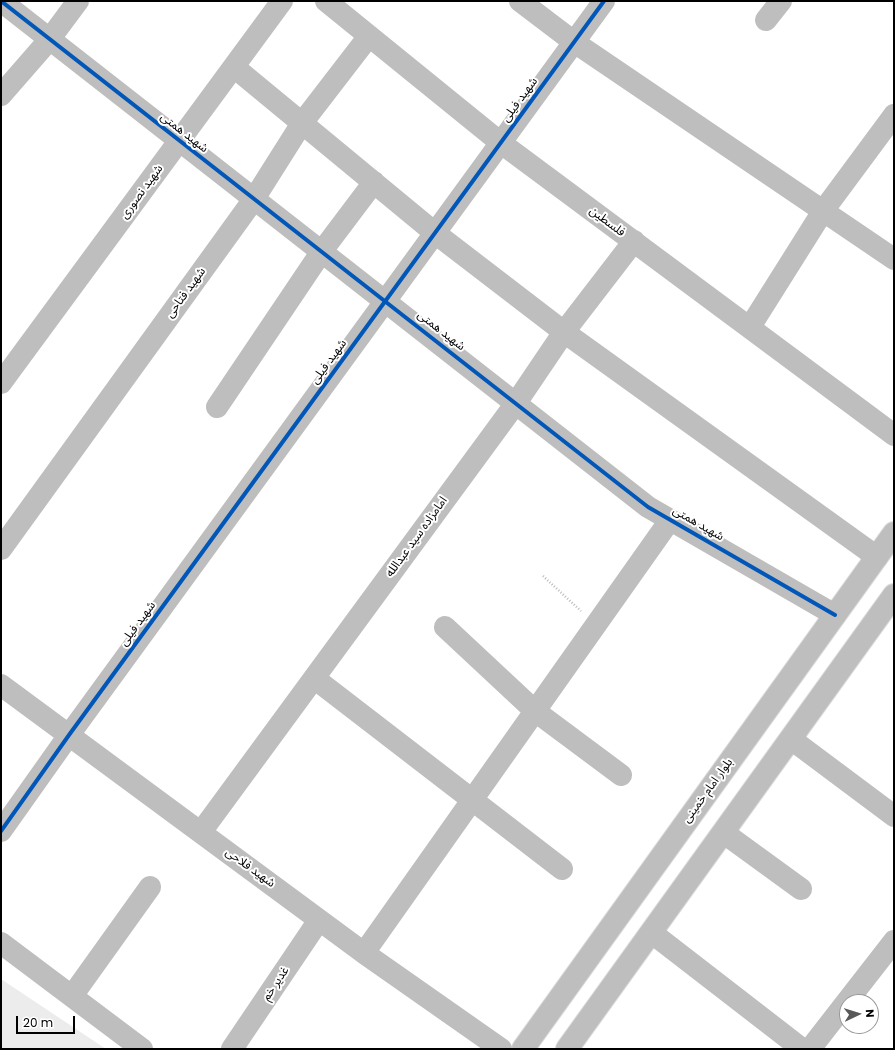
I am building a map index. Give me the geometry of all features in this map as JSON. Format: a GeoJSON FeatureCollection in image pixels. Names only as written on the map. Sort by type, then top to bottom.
{"type":"FeatureCollection","features":[{"type":"Feature","properties":{"kind":"street","name":"شهید همتی"},"geometry":{"type":"LineString","coordinates":[[1,1],[179,142],[386,300],[648,507],[836,615]]}},
{"type":"Feature","properties":{"kind":"street"},"geometry":{"type":"LineString","coordinates":[[1,95],[49,40],[78,1]]}},
{"type":"Feature","properties":{"kind":"street","name":"شهید نصوری"},"geometry":{"type":"LineString","coordinates":[[1,383],[282,1]]}},
{"type":"Feature","properties":{"kind":"street","name":"فلسطین"},"geometry":{"type":"LineString","coordinates":[[326,1],[501,143],[894,435]]}},
{"type":"Feature","properties":{"kind":"street"},"geometry":{"type":"LineString","coordinates":[[520,1],[574,42],[894,259]]}},
{"type":"Feature","properties":{"kind":"street","name":"شهید فیلی"},"geometry":{"type":"LineString","coordinates":[[1,831],[69,735],[604,1]]}},
{"type":"Feature","properties":{"kind":"street"},"geometry":{"type":"LineString","coordinates":[[766,20],[781,1]]}},
{"type":"Feature","properties":{"kind":"street","name":"شهید فتاحی"},"geometry":{"type":"LineString","coordinates":[[1,549],[254,199],[302,123],[369,36]]}},
{"type":"Feature","properties":{"kind":"street"},"geometry":{"type":"LineString","coordinates":[[234,67],[435,233],[564,332],[876,557]]}},
{"type":"Feature","properties":{"kind":"street"},"geometry":{"type":"LineString","coordinates":[[750,327],[823,211],[894,115]]}},
{"type":"Feature","properties":{"kind":"street"},"geometry":{"type":"LineString","coordinates":[[217,407],[322,251],[374,182]]}},
{"type":"Feature","properties":{"kind":"street","name":"امامزاده سید عبدالله"},"geometry":{"type":"LineString","coordinates":[[201,832],[516,403],[564,332],[634,241]]}},
{"type":"Feature","properties":{"kind":"street"},"geometry":{"type":"LineString","coordinates":[[364,953],[670,520]]}},
{"type":"Feature","properties":{"kind":"street","name":"بلوار امام خمینی"},"geometry":{"type":"LineString","coordinates":[[523,1049],[894,533]]}},
{"type":"Feature","properties":{"kind":"street"},"geometry":{"type":"LineString","coordinates":[[567,1049],[894,595]]}},
{"type":"Feature","properties":{"kind":"street"},"geometry":{"type":"LineString","coordinates":[[445,627],[535,711],[621,775]]}},
{"type":"Feature","properties":{"kind":"street"},"geometry":{"type":"LineString","coordinates":[[314,678],[562,869]]}},
{"type":"Feature","properties":{"kind":"street","name":"شهید فلاحی"},"geometry":{"type":"LineString","coordinates":[[1,684],[364,953],[501,1049]]}},
{"type":"Feature","properties":{"kind":"street"},"geometry":{"type":"LineString","coordinates":[[791,739],[894,816]]}},
{"type":"Feature","properties":{"kind":"street"},"geometry":{"type":"LineString","coordinates":[[724,833],[801,889]]}},
{"type":"Feature","properties":{"kind":"street"},"geometry":{"type":"LineString","coordinates":[[72,996],[150,887]]}},
{"type":"Feature","properties":{"kind":"street","name":"غدیر خم"},"geometry":{"type":"LineString","coordinates":[[232,1049],[319,920]]}},
{"type":"Feature","properties":{"kind":"street"},"geometry":{"type":"LineString","coordinates":[[652,933],[802,1049]]}},
{"type":"Feature","properties":{"kind":"street"},"geometry":{"type":"LineString","coordinates":[[810,1049],[894,941]]}},
{"type":"Feature","properties":{"kind":"street"},"geometry":{"type":"LineString","coordinates":[[1,942],[142,1049]]}},
{"type":"Feature","properties":{"kind":"path"},"geometry":{"type":"LineString","coordinates":[[543,576],[596,625]]}},
{"type":"Feature","properties":{"kind":"shaded area"},"geometry":{"type":"Polygon","coordinates":[[[1,979],[106,1049],[1,1049],[1,979]]]}},
{"type":"Feature","properties":{"kind":"cycle path"},"geometry":{"type":"LineString","coordinates":[[1,1],[648,507],[835,615]]}},
{"type":"Feature","properties":{"kind":"cycle path"},"geometry":{"type":"LineString","coordinates":[[1,831],[69,735],[604,1]]}}]}
